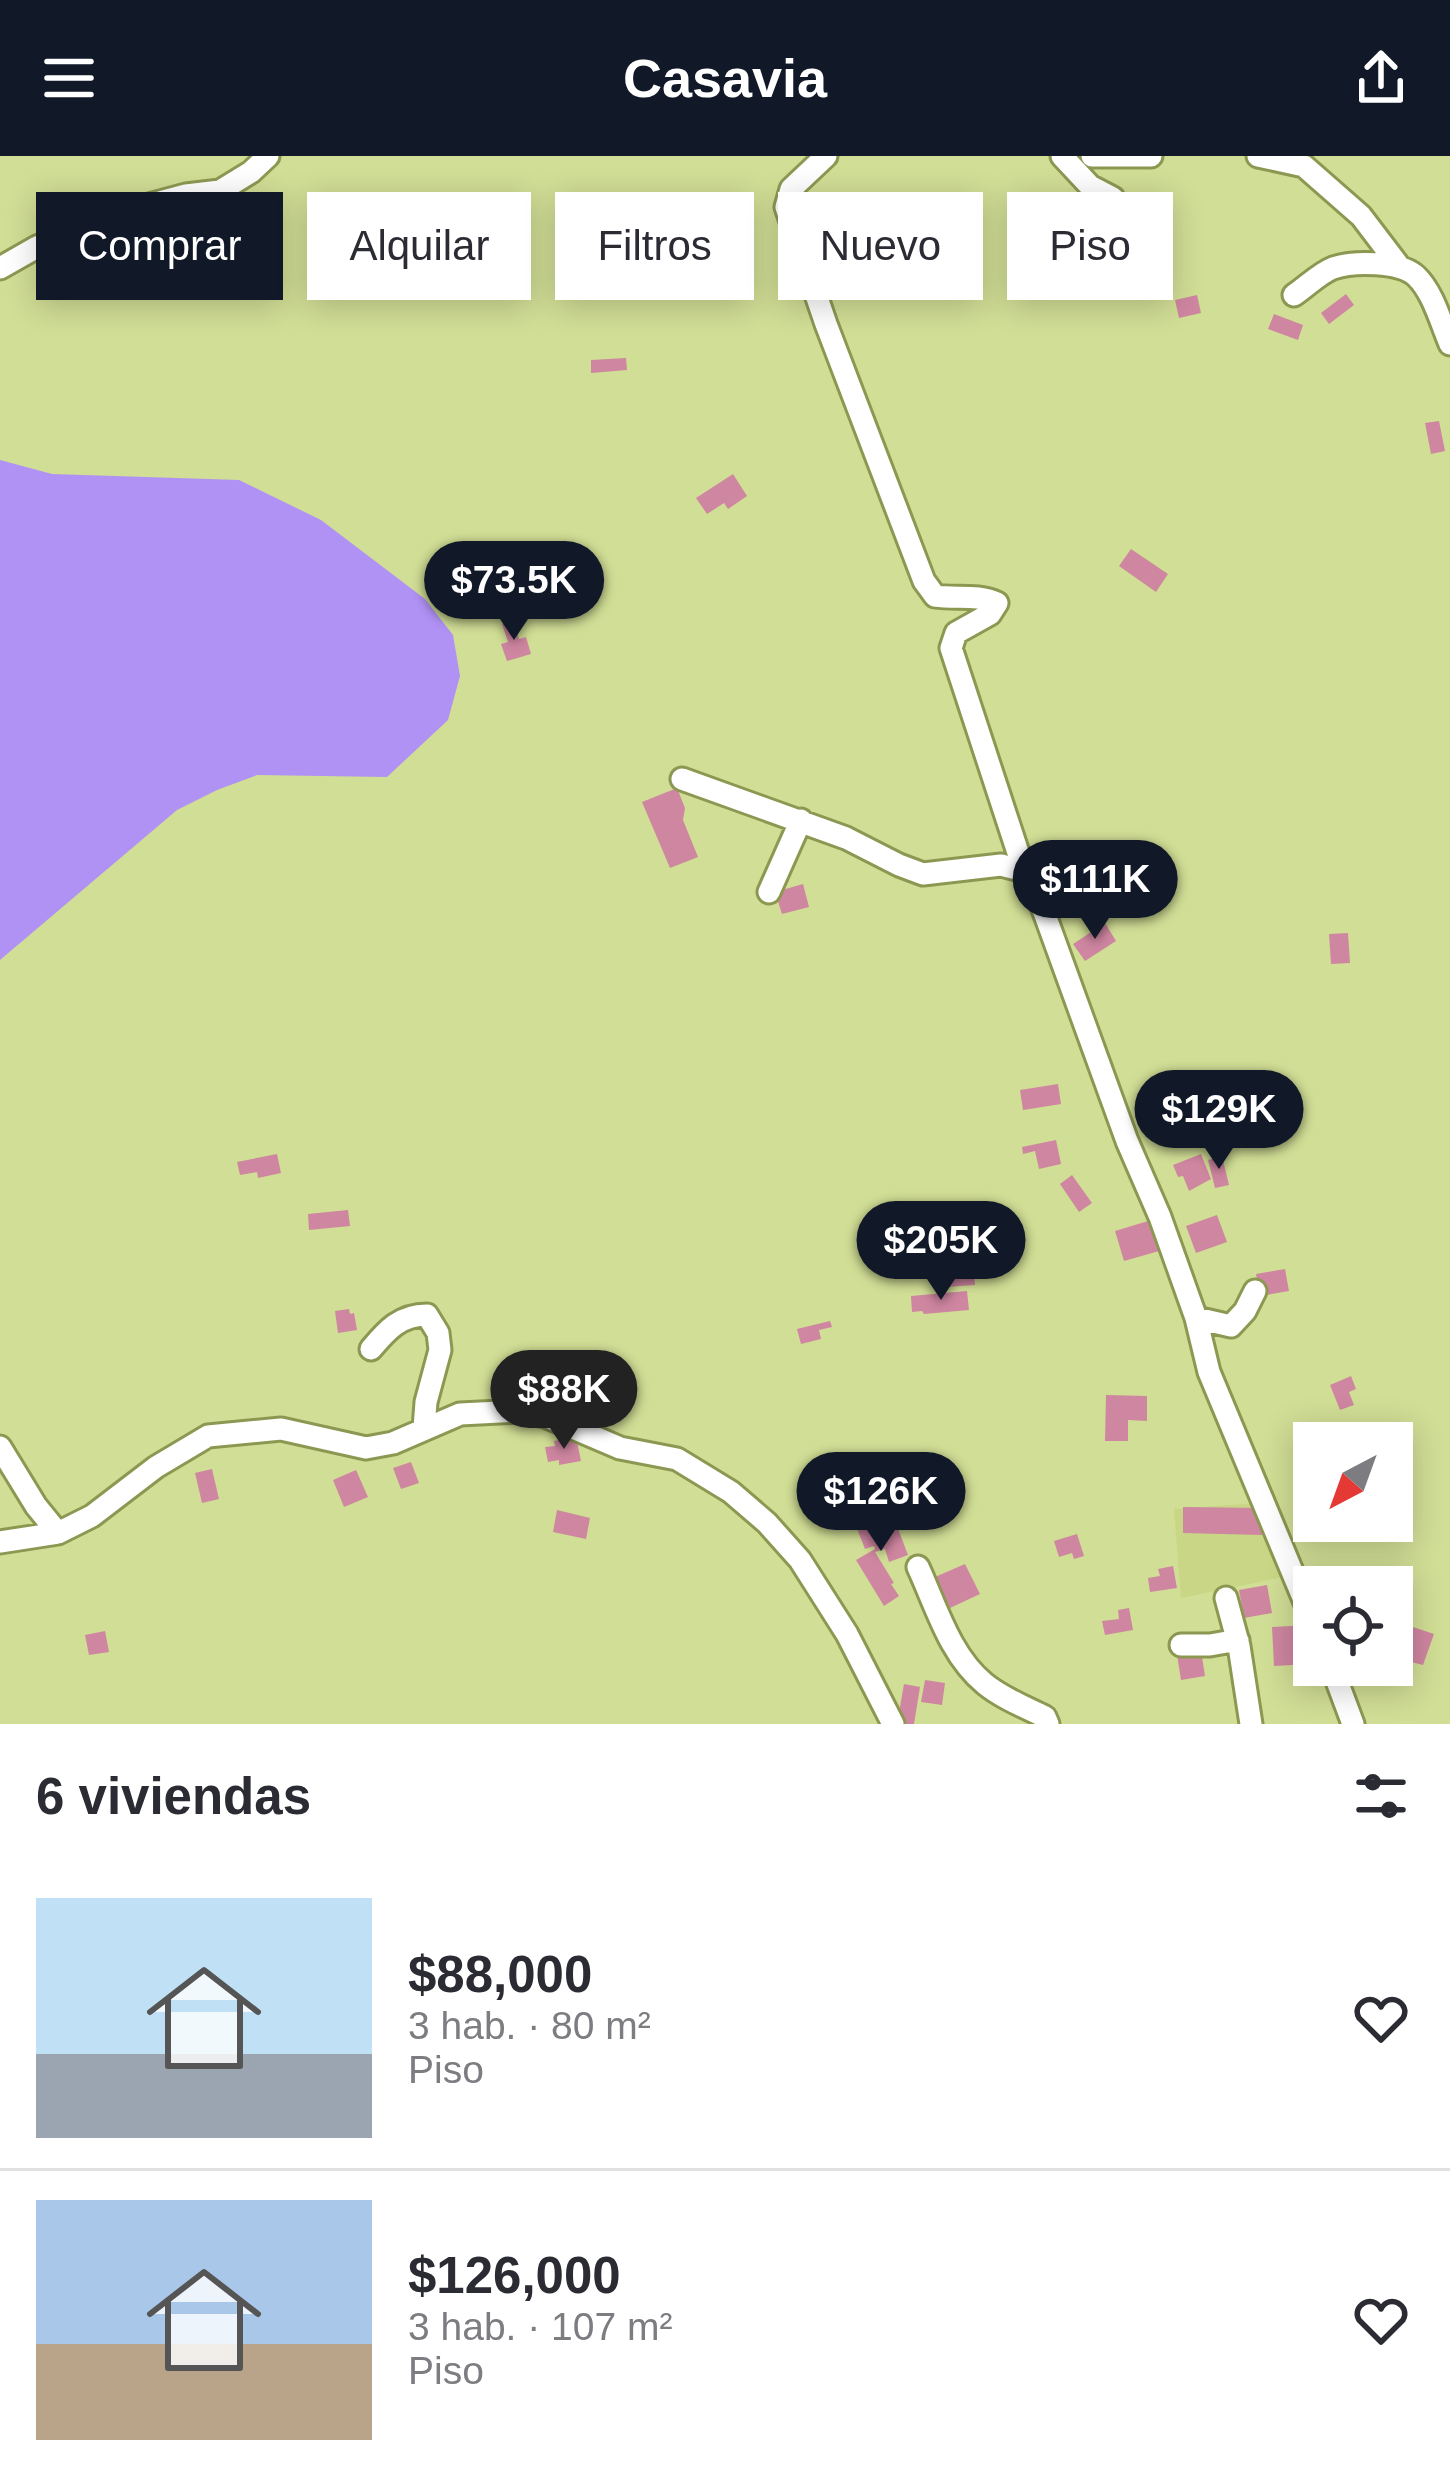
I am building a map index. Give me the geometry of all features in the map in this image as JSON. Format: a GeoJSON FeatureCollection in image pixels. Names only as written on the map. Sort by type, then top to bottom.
{"type":"FeatureCollection","features":[{"type":"Feature","properties":{"kind":"street"},"geometry":{"type":"LineString","coordinates":[[0,268],[104,217],[185,195],[220,191],[268,156]]}},
{"type":"Feature","properties":{"kind":"street"},"geometry":{"type":"LineString","coordinates":[[826,156],[791,189],[786,207],[924,581],[935,596],[985,597],[997,603],[991,614],[956,633],[951,648],[1024,871],[1036,890],[1126,1142],[1160,1216],[1196,1318],[1209,1372],[1293,1574]]}},
{"type":"Feature","properties":{"kind":"street"},"geometry":{"type":"LineString","coordinates":[[1062,156],[1102,192]]}},
{"type":"Feature","properties":{"kind":"street"},"geometry":{"type":"LineString","coordinates":[[1092,156],[1151,156]]}},
{"type":"Feature","properties":{"kind":"street"},"geometry":{"type":"LineString","coordinates":[[1258,156],[1304,166],[1361,217],[1399,266]]}},
{"type":"Feature","properties":{"kind":"street"},"geometry":{"type":"LineString","coordinates":[[1294,295],[1333,268],[1399,266],[1425,286],[1450,344]]}},
{"type":"Feature","properties":{"kind":"street"},"geometry":{"type":"LineString","coordinates":[[682,779],[801,820],[923,874],[1000,865],[1024,871]]}},
{"type":"Feature","properties":{"kind":"street"},"geometry":{"type":"LineString","coordinates":[[769,892],[801,820]]}},
{"type":"Feature","properties":{"kind":"street"},"geometry":{"type":"LineString","coordinates":[[1196,1318],[1232,1326],[1255,1291]]}},
{"type":"Feature","properties":{"kind":"street"},"geometry":{"type":"LineString","coordinates":[[370,1349],[390,1327],[411,1315],[427,1315],[438,1333],[440,1350],[424,1428]]}},
{"type":"Feature","properties":{"kind":"street"},"geometry":{"type":"LineString","coordinates":[[0,1542],[58,1534],[208,1436],[281,1429],[366,1448],[393,1443],[460,1414],[520,1411],[545,1416],[620,1448],[677,1459],[713,1479],[767,1523],[800,1560],[848,1634],[893,1724]]}},
{"type":"Feature","properties":{"kind":"street"},"geometry":{"type":"LineString","coordinates":[[0,1447],[58,1534]]}},
{"type":"Feature","properties":{"kind":"street"},"geometry":{"type":"LineString","coordinates":[[918,1567],[961,1660],[987,1686],[1045,1717],[1048,1724]]}},
{"type":"Feature","properties":{"kind":"street"},"geometry":{"type":"LineString","coordinates":[[1226,1598],[1251,1724]]}},
{"type":"Feature","properties":{"kind":"street"},"geometry":{"type":"LineString","coordinates":[[1181,1645],[1238,1640]]}},
{"type":"Feature","properties":{"kind":"street"},"geometry":{"type":"LineString","coordinates":[[1339,1686],[1353,1724]]}},
{"type":"Feature","properties":{"kind":"shaded area"},"geometry":{"type":"Polygon","coordinates":[[[0,460],[52,474],[239,480],[321,520],[425,599],[453,635],[460,676],[448,720],[387,777],[257,775],[177,810],[0,960],[0,460]]]}},
{"type":"Feature","properties":{"kind":"shaded area"},"geometry":{"type":"Polygon","coordinates":[[[1258,1503],[1288,1576],[1181,1598],[1174,1509],[1258,1503]]]}},
{"type":"Feature","properties":{"kind":"building"},"geometry":{"type":"Polygon","coordinates":[[[1346,294],[1354,305],[1329,324],[1321,313],[1346,294]]]}},
{"type":"Feature","properties":{"kind":"building"},"geometry":{"type":"Polygon","coordinates":[[[1197,295],[1201,313],[1179,318],[1175,300],[1197,295]]]}},
{"type":"Feature","properties":{"kind":"building"},"geometry":{"type":"Polygon","coordinates":[[[1274,314],[1303,325],[1298,340],[1268,329],[1274,314]]]}},
{"type":"Feature","properties":{"kind":"building"},"geometry":{"type":"Polygon","coordinates":[[[626,358],[627,370],[591,373],[591,360],[626,358]]]}},
{"type":"Feature","properties":{"kind":"building"},"geometry":{"type":"Polygon","coordinates":[[[1439,421],[1445,451],[1431,454],[1425,423],[1439,421]]]}},
{"type":"Feature","properties":{"kind":"building"},"geometry":{"type":"Polygon","coordinates":[[[733,474],[747,496],[728,509],[724,503],[707,514],[696,498],[733,474]]]}},
{"type":"Feature","properties":{"kind":"building"},"geometry":{"type":"Polygon","coordinates":[[[1131,549],[1168,574],[1156,592],[1119,566],[1131,549]]]}},
{"type":"Feature","properties":{"kind":"building"},"geometry":{"type":"Polygon","coordinates":[[[514,620],[519,639],[526,637],[531,654],[507,661],[501,644],[508,642],[502,624],[514,620]]]}},
{"type":"Feature","properties":{"kind":"building"},"geometry":{"type":"Polygon","coordinates":[[[677,788],[698,857],[670,868],[642,802],[677,788]]]}},
{"type":"Feature","properties":{"kind":"building"},"geometry":{"type":"Polygon","coordinates":[[[803,884],[809,907],[782,914],[775,892],[803,884]]]}},
{"type":"Feature","properties":{"kind":"building"},"geometry":{"type":"Polygon","coordinates":[[[1105,923],[1116,941],[1085,961],[1073,944],[1105,923]]]}},
{"type":"Feature","properties":{"kind":"building"},"geometry":{"type":"Polygon","coordinates":[[[1348,933],[1350,963],[1331,964],[1329,934],[1348,933]]]}},
{"type":"Feature","properties":{"kind":"building"},"geometry":{"type":"Polygon","coordinates":[[[1058,1084],[1061,1104],[1023,1110],[1020,1090],[1058,1084]]]}},
{"type":"Feature","properties":{"kind":"building"},"geometry":{"type":"Polygon","coordinates":[[[1056,1140],[1061,1164],[1039,1169],[1035,1151],[1023,1154],[1022,1147],[1056,1140]]]}},
{"type":"Feature","properties":{"kind":"building"},"geometry":{"type":"Polygon","coordinates":[[[277,1154],[281,1173],[258,1178],[257,1172],[240,1175],[237,1162],[277,1154]]]}},
{"type":"Feature","properties":{"kind":"building"},"geometry":{"type":"Polygon","coordinates":[[[1201,1154],[1211,1179],[1189,1191],[1173,1165],[1201,1154]]]}},
{"type":"Feature","properties":{"kind":"building"},"geometry":{"type":"Polygon","coordinates":[[[1222,1156],[1229,1185],[1215,1188],[1208,1160],[1222,1156]]]}},
{"type":"Feature","properties":{"kind":"building"},"geometry":{"type":"Polygon","coordinates":[[[1072,1175],[1092,1203],[1079,1212],[1060,1184],[1072,1175]]]}},
{"type":"Feature","properties":{"kind":"building"},"geometry":{"type":"Polygon","coordinates":[[[348,1210],[350,1226],[309,1230],[308,1214],[348,1210]]]}},
{"type":"Feature","properties":{"kind":"building"},"geometry":{"type":"Polygon","coordinates":[[[1217,1215],[1227,1242],[1196,1253],[1186,1226],[1217,1215]]]}},
{"type":"Feature","properties":{"kind":"building"},"geometry":{"type":"Polygon","coordinates":[[[1158,1218],[1166,1249],[1124,1261],[1115,1231],[1158,1218]]]}},
{"type":"Feature","properties":{"kind":"building"},"geometry":{"type":"Polygon","coordinates":[[[972,1255],[975,1285],[946,1287],[944,1257],[972,1255]]]}},
{"type":"Feature","properties":{"kind":"building"},"geometry":{"type":"Polygon","coordinates":[[[1285,1269],[1289,1291],[1260,1296],[1256,1274],[1285,1269]]]}},
{"type":"Feature","properties":{"kind":"building"},"geometry":{"type":"Polygon","coordinates":[[[967,1291],[969,1310],[912,1312],[911,1296],[967,1291]]]}},
{"type":"Feature","properties":{"kind":"building"},"geometry":{"type":"Polygon","coordinates":[[[349,1309],[357,1330],[338,1333],[335,1311],[349,1309]]]}},
{"type":"Feature","properties":{"kind":"building"},"geometry":{"type":"Polygon","coordinates":[[[830,1321],[832,1327],[819,1330],[821,1339],[801,1344],[797,1329],[830,1321]]]}},
{"type":"Feature","properties":{"kind":"building"},"geometry":{"type":"Polygon","coordinates":[[[1351,1376],[1356,1389],[1349,1392],[1354,1405],[1340,1410],[1330,1385],[1351,1376]]]}},
{"type":"Feature","properties":{"kind":"building"},"geometry":{"type":"Polygon","coordinates":[[[1106,1395],[1147,1396],[1147,1421],[1128,1420],[1128,1441],[1105,1441],[1106,1395]]]}},
{"type":"Feature","properties":{"kind":"building"},"geometry":{"type":"Polygon","coordinates":[[[576,1437],[581,1461],[548,1462],[545,1447],[576,1437]]]}},
{"type":"Feature","properties":{"kind":"building"},"geometry":{"type":"Polygon","coordinates":[[[411,1462],[419,1483],[401,1489],[393,1468],[411,1462]]]}},
{"type":"Feature","properties":{"kind":"building"},"geometry":{"type":"Polygon","coordinates":[[[212,1469],[219,1499],[202,1503],[195,1473],[212,1469]]]}},
{"type":"Feature","properties":{"kind":"building"},"geometry":{"type":"Polygon","coordinates":[[[356,1470],[368,1497],[344,1507],[333,1480],[356,1470]]]}},
{"type":"Feature","properties":{"kind":"building"},"geometry":{"type":"Polygon","coordinates":[[[876,1485],[873,1502],[884,1500],[886,1515],[861,1519],[856,1488],[876,1485]]]}},
{"type":"Feature","properties":{"kind":"building"},"geometry":{"type":"Polygon","coordinates":[[[1183,1507],[1263,1508],[1262,1535],[1183,1533],[1183,1507]]]}},
{"type":"Feature","properties":{"kind":"building"},"geometry":{"type":"Polygon","coordinates":[[[557,1510],[590,1518],[586,1539],[553,1532],[557,1510]]]}},
{"type":"Feature","properties":{"kind":"building"},"geometry":{"type":"Polygon","coordinates":[[[892,1513],[908,1555],[889,1562],[885,1549],[875,1552],[899,1596],[884,1606],[856,1560],[875,1549],[865,1549],[856,1526],[892,1513]]]}},
{"type":"Feature","properties":{"kind":"building"},"geometry":{"type":"Polygon","coordinates":[[[1077,1534],[1084,1556],[1059,1557],[1054,1541],[1077,1534]]]}},
{"type":"Feature","properties":{"kind":"building"},"geometry":{"type":"Polygon","coordinates":[[[965,1564],[980,1594],[950,1608],[935,1577],[965,1564]]]}},
{"type":"Feature","properties":{"kind":"building"},"geometry":{"type":"Polygon","coordinates":[[[1173,1566],[1177,1588],[1150,1592],[1148,1578],[1160,1576],[1158,1569],[1173,1566]]]}},
{"type":"Feature","properties":{"kind":"building"},"geometry":{"type":"Polygon","coordinates":[[[1267,1585],[1272,1613],[1244,1618],[1239,1590],[1267,1585]]]}},
{"type":"Feature","properties":{"kind":"building"},"geometry":{"type":"Polygon","coordinates":[[[1129,1608],[1133,1630],[1105,1635],[1102,1621],[1119,1619],[1118,1610],[1129,1608]]]}},
{"type":"Feature","properties":{"kind":"building"},"geometry":{"type":"Polygon","coordinates":[[[1293,1626],[1293,1665],[1274,1666],[1272,1627],[1293,1626]]]}},
{"type":"Feature","properties":{"kind":"building"},"geometry":{"type":"Polygon","coordinates":[[[1413,1627],[1434,1634],[1423,1665],[1413,1662],[1413,1627]]]}},
{"type":"Feature","properties":{"kind":"building"},"geometry":{"type":"Polygon","coordinates":[[[105,1631],[109,1652],[89,1655],[85,1635],[105,1631]]]}},
{"type":"Feature","properties":{"kind":"building"},"geometry":{"type":"Polygon","coordinates":[[[1201,1650],[1205,1676],[1181,1680],[1177,1655],[1201,1650]]]}},
{"type":"Feature","properties":{"kind":"building"},"geometry":{"type":"Polygon","coordinates":[[[925,1680],[945,1683],[942,1705],[921,1702],[925,1680]]]}},
{"type":"Feature","properties":{"kind":"building"},"geometry":{"type":"Polygon","coordinates":[[[904,1684],[920,1687],[914,1724],[897,1724],[904,1684]]]}}]}
